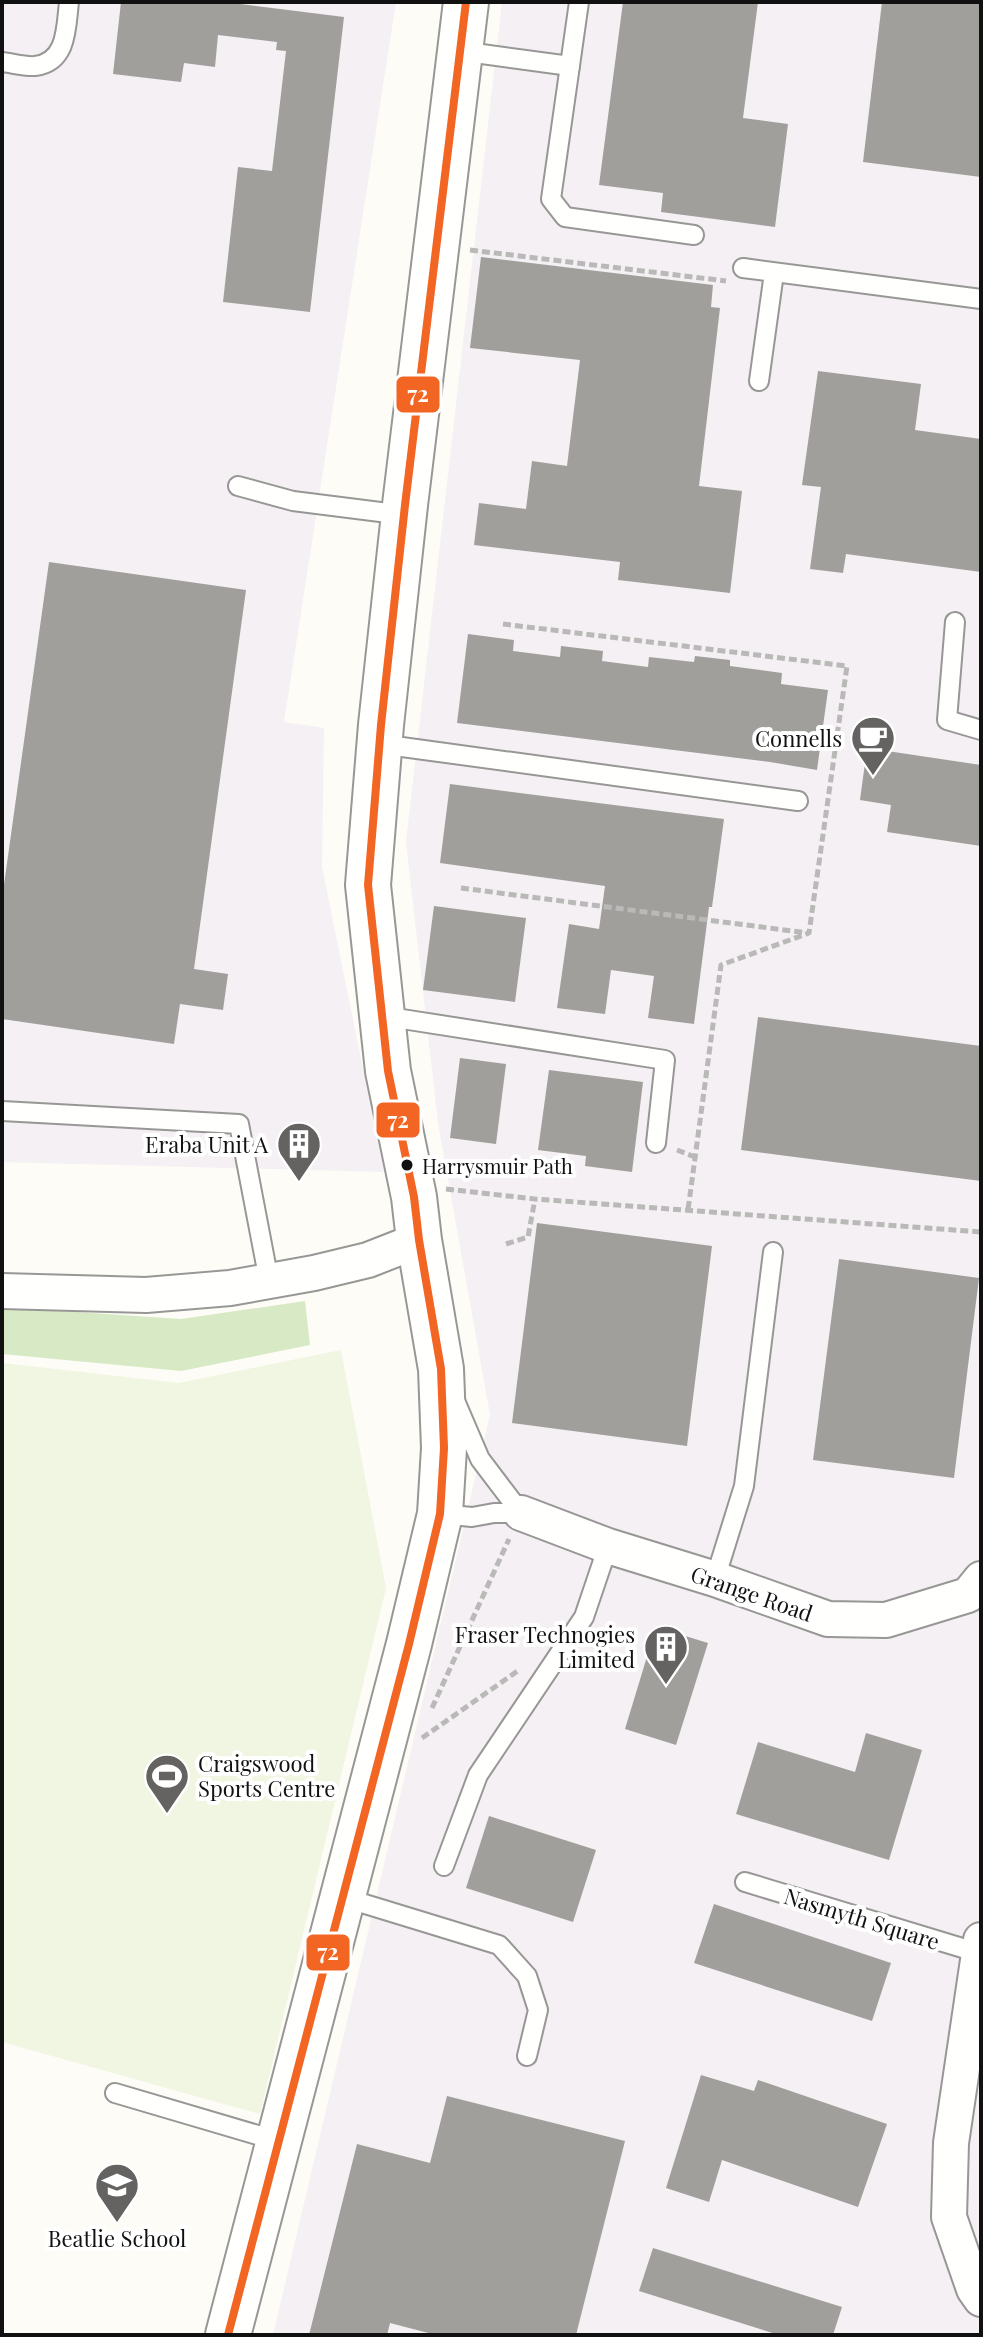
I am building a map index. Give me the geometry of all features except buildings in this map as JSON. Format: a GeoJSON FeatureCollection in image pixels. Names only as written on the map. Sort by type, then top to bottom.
{"type":"FeatureCollection","features":[{"type":"Feature","properties":{"kind":"street"},"geometry":{"type":"LineString","coordinates":[[228,2335],[409,1644],[440,1514],[444,1448],[441,1369],[414,1197],[388,1071],[368,885],[404,515],[466,2]]}},
{"type":"Feature","properties":{"kind":"street"},"geometry":{"type":"LineString","coordinates":[[2,1291],[146,1295],[230,1288],[368,1260],[419,1240]]}},
{"type":"Feature","properties":{"kind":"street","name":"Grange Road"},"geometry":{"type":"LineString","coordinates":[[521,1513],[608,1546],[828,1619],[886,1620],[977,1596]]}},
{"type":"Feature","properties":{"kind":"street","name":"Nasmyth Square"},"geometry":{"type":"LineString","coordinates":[[980,1947],[951,2143],[949,2217],[974,2289],[981,2299]]}},
{"type":"Feature","properties":{"kind":"lane"},"geometry":{"type":"LineString","coordinates":[[2,62],[36,66],[52,59],[63,48],[69,2]]}},
{"type":"Feature","properties":{"kind":"lane"},"geometry":{"type":"LineString","coordinates":[[579,2],[551,199],[565,217],[694,235]]}},
{"type":"Feature","properties":{"kind":"lane"},"geometry":{"type":"LineString","coordinates":[[460,51],[570,66]]}},
{"type":"Feature","properties":{"kind":"lane"},"geometry":{"type":"LineString","coordinates":[[743,268],[981,299]]}},
{"type":"Feature","properties":{"kind":"lane"},"geometry":{"type":"LineString","coordinates":[[759,381],[774,273]]}},
{"type":"Feature","properties":{"kind":"lane"},"geometry":{"type":"LineString","coordinates":[[238,486],[293,501],[404,515]]}},
{"type":"Feature","properties":{"kind":"lane"},"geometry":{"type":"LineString","coordinates":[[955,622],[947,720],[981,730]]}},
{"type":"Feature","properties":{"kind":"lane"},"geometry":{"type":"LineString","coordinates":[[380,744],[798,801]]}},
{"type":"Feature","properties":{"kind":"lane"},"geometry":{"type":"LineString","coordinates":[[382,1016],[665,1060],[656,1143]]}},
{"type":"Feature","properties":{"kind":"lane"},"geometry":{"type":"LineString","coordinates":[[2,1111],[239,1124],[269,1281]]}},
{"type":"Feature","properties":{"kind":"lane"},"geometry":{"type":"LineString","coordinates":[[715,1579],[744,1486],[773,1252]]}},
{"type":"Feature","properties":{"kind":"lane"},"geometry":{"type":"LineString","coordinates":[[441,1369],[480,1459],[521,1513]]}},
{"type":"Feature","properties":{"kind":"lane","name":"Grange Road"},"geometry":{"type":"LineString","coordinates":[[440,1514],[472,1517],[521,1513]]}},
{"type":"Feature","properties":{"kind":"lane"},"geometry":{"type":"LineString","coordinates":[[444,1866],[478,1775],[584,1617],[608,1546]]}},
{"type":"Feature","properties":{"kind":"lane","name":"Nasmyth Square"},"geometry":{"type":"LineString","coordinates":[[745,1882],[980,1947]]}},
{"type":"Feature","properties":{"kind":"lane"},"geometry":{"type":"LineString","coordinates":[[342,1897],[499,1945],[527,1976],[538,2010],[527,2056]]}},
{"type":"Feature","properties":{"kind":"lane"},"geometry":{"type":"LineString","coordinates":[[115,2093],[278,2141]]}},
{"type":"Feature","properties":{"kind":"path"},"geometry":{"type":"LineString","coordinates":[[438,246],[731,282],[743,268]]}},
{"type":"Feature","properties":{"kind":"path"},"geometry":{"type":"LineString","coordinates":[[503,624],[847,666],[809,933]]}},
{"type":"Feature","properties":{"kind":"path"},"geometry":{"type":"LineString","coordinates":[[461,888],[809,933]]}},
{"type":"Feature","properties":{"kind":"path"},"geometry":{"type":"LineString","coordinates":[[688,1210],[721,965],[809,933]]}},
{"type":"Feature","properties":{"kind":"path"},"geometry":{"type":"LineString","coordinates":[[414,1197],[449,1189],[535,1199],[981,1232]]}},
{"type":"Feature","properties":{"kind":"path"},"geometry":{"type":"LineString","coordinates":[[506,1244],[528,1237],[535,1199]]}},
{"type":"Feature","properties":{"kind":"path"},"geometry":{"type":"LineString","coordinates":[[416,1728],[417,1742],[540,1655],[557,1657]]}},
{"type":"Feature","properties":{"kind":"shaded area"},"geometry":{"type":"Polygon","coordinates":[[[2,2],[396,2],[284,722],[324,728],[322,867],[384,1172],[2,1162],[2,2]]]}},
{"type":"Feature","properties":{"kind":"shaded area"},"geometry":{"type":"Polygon","coordinates":[[[502,2],[981,2],[981,2335],[273,2335],[490,1415],[438,1123],[406,842],[502,2]]]}},
{"type":"Feature","properties":{"kind":"green space"},"geometry":{"type":"Polygon","coordinates":[[[305,1301],[310,1345],[181,1371],[2,1354],[2,1307],[181,1319],[305,1301]]]}},
{"type":"Feature","properties":{"kind":"green space","name":"Craigswood Sports Centre"},"geometry":{"type":"Polygon","coordinates":[[[341,1350],[386,1588],[260,2114],[2,2042],[2,1363],[179,1383],[341,1350]]]}},
{"type":"Feature","properties":{"kind":"transit line","name":"72"},"geometry":{"type":"LineString","coordinates":[[228,2335],[409,1644],[440,1514],[444,1448],[441,1369],[414,1197],[388,1071],[368,885],[381,725],[405,505],[466,2]]}},
{"type":"Feature","properties":{"kind":"place","name":"Connells"},"geometry":{"type":"Point","coordinates":[873,777]}},
{"type":"Feature","properties":{"kind":"place","name":"Harrysmuir Path"},"geometry":{"type":"Point","coordinates":[407,1165]}},
{"type":"Feature","properties":{"kind":"place","name":"Eraba Unit A"},"geometry":{"type":"Point","coordinates":[299,1183]}},
{"type":"Feature","properties":{"kind":"place","name":"Fraser Technogies Limited"},"geometry":{"type":"Point","coordinates":[666,1686]}},
{"type":"Feature","properties":{"kind":"place","name":"Craigswood Sports Centre"},"geometry":{"type":"Point","coordinates":[167,1815]}},
{"type":"Feature","properties":{"kind":"place","name":"Beatlie School"},"geometry":{"type":"Point","coordinates":[117,2224]}}]}
